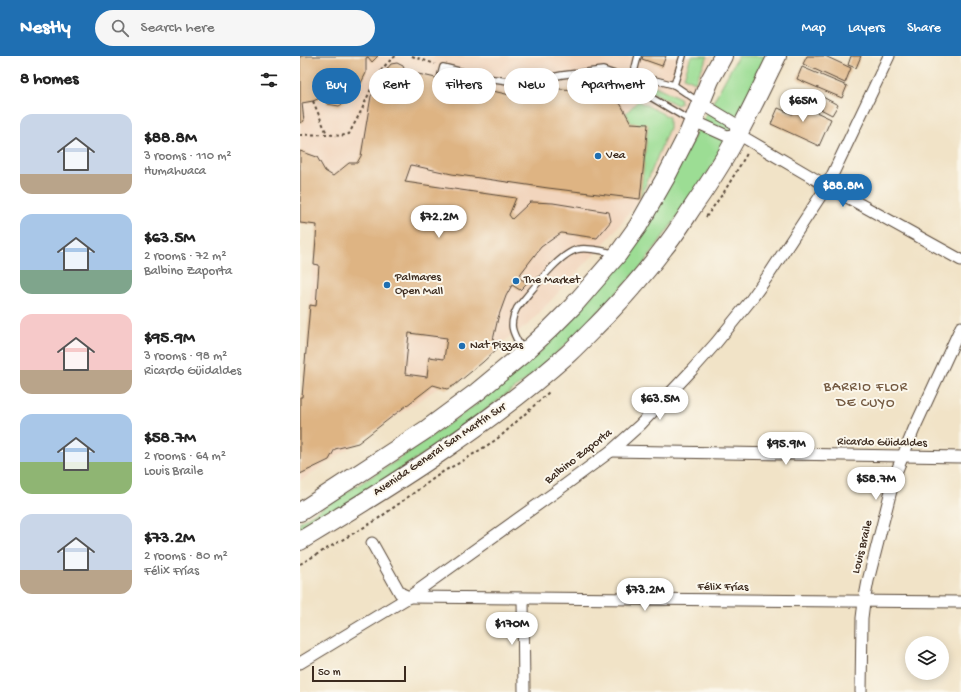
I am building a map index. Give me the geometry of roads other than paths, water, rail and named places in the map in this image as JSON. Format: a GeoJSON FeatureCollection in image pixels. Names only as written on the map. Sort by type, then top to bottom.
{"type":"FeatureCollection","features":[{"type":"Feature","properties":{"kind":"main road","name":"Avenida General San Martín Sur"},"geometry":{"type":"LineString","coordinates":[[300,512],[427,429],[477,392],[524,353],[573,306],[618,254],[638,226],[686,138],[710,80],[723,56]]}},
{"type":"Feature","properties":{"kind":"main road","name":"Avenida General San Martín Sur"},"geometry":{"type":"LineString","coordinates":[[300,541],[456,442],[510,402],[570,352],[626,294],[664,248],[718,170],[738,134],[777,56]]}},
{"type":"Feature","properties":{"kind":"main road"},"geometry":{"type":"LineString","coordinates":[[524,353],[545,374]]}},
{"type":"Feature","properties":{"kind":"street","name":"Balbino Zaporta"},"geometry":{"type":"LineString","coordinates":[[300,663],[409,598],[611,452],[640,425],[731,326],[770,273],[826,186],[889,56]]}},
{"type":"Feature","properties":{"kind":"street"},"geometry":{"type":"LineString","coordinates":[[701,103],[734,124],[738,134],[826,186],[961,260]]}},
{"type":"Feature","properties":{"kind":"street"},"geometry":{"type":"LineString","coordinates":[[694,121],[727,136],[738,134]]}},
{"type":"Feature","properties":{"kind":"street","name":"Louis Braile"},"geometry":{"type":"LineString","coordinates":[[861,692],[862,618],[864,602],[895,475],[902,456],[961,327]]}},
{"type":"Feature","properties":{"kind":"street","name":"Ricardo Güidaldes"},"geometry":{"type":"LineString","coordinates":[[611,452],[961,457]]}},
{"type":"Feature","properties":{"kind":"street"},"geometry":{"type":"LineString","coordinates":[[372,543],[400,593],[409,598]]}},
{"type":"Feature","properties":{"kind":"street","name":"Félix Frías"},"geometry":{"type":"LineString","coordinates":[[409,598],[961,602]]}},
{"type":"Feature","properties":{"kind":"street"},"geometry":{"type":"LineString","coordinates":[[523,599],[524,692]]}},
{"type":"Feature","properties":{"kind":"lane"},"geometry":{"type":"LineString","coordinates":[[635,68],[638,56]]}},
{"type":"Feature","properties":{"kind":"lane"},"geometry":{"type":"LineString","coordinates":[[674,85],[683,56]]}},
{"type":"Feature","properties":{"kind":"lane"},"geometry":{"type":"LineString","coordinates":[[496,79],[522,83],[567,74]]}},
{"type":"Feature","properties":{"kind":"lane"},"geometry":{"type":"LineString","coordinates":[[658,81],[674,85],[701,103]]}},
{"type":"Feature","properties":{"kind":"lane"},"geometry":{"type":"LineString","coordinates":[[658,102],[684,117],[694,121]]}},
{"type":"Feature","properties":{"kind":"lane"},"geometry":{"type":"LineString","coordinates":[[524,353],[511,325],[513,315],[554,263],[578,249],[618,254]]}},
{"type":"Feature","properties":{"kind":"place","name":"Vea"},"geometry":{"type":"Point","coordinates":[598,156]}},
{"type":"Feature","properties":{"kind":"place","name":"The Market"},"geometry":{"type":"Point","coordinates":[516,281]}},
{"type":"Feature","properties":{"kind":"place","name":"Palmares Open Mall"},"geometry":{"type":"Point","coordinates":[387,285]}},
{"type":"Feature","properties":{"kind":"place","name":"Nat Pizzas"},"geometry":{"type":"Point","coordinates":[462,346]}},
{"type":"Feature","properties":{"kind":"district","name":"BARRIO FLOR DE CUYO"},"geometry":{"type":"Point","coordinates":[866,396]}}]}
